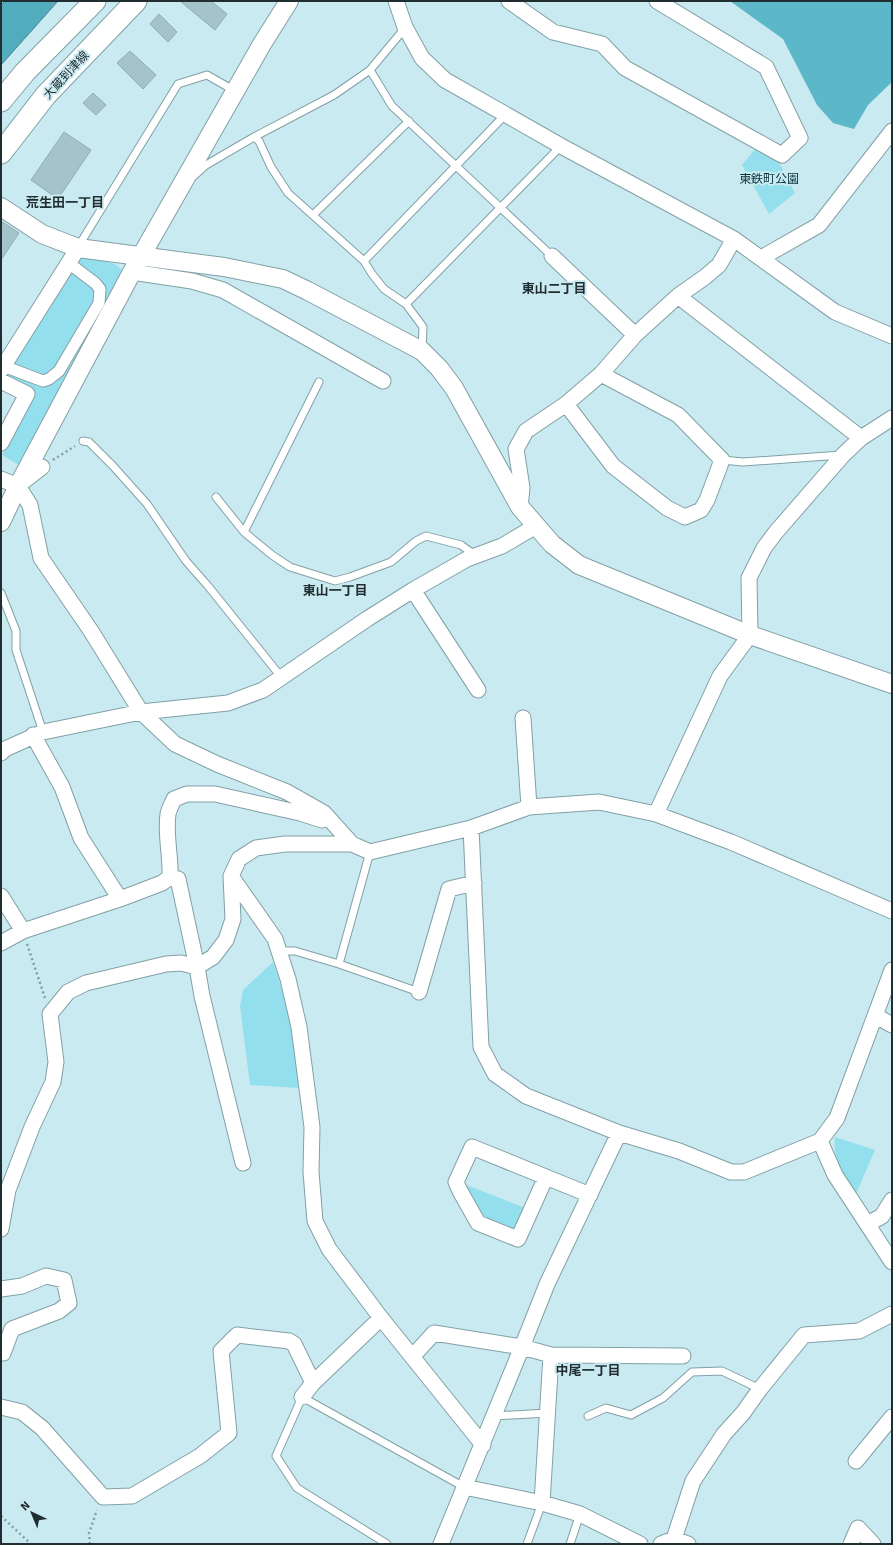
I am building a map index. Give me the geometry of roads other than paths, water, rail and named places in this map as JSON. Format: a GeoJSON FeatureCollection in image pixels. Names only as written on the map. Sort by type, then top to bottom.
{"type":"FeatureCollection","features":[{"type":"Feature","properties":{"kind":"main road"},"geometry":{"type":"LineString","coordinates":[[1,101],[25,72],[95,1]]}},
{"type":"Feature","properties":{"kind":"main road","name":"大蔵到津線"},"geometry":{"type":"LineString","coordinates":[[1,153],[46,95],[136,1]]}},
{"type":"Feature","properties":{"kind":"street"},"geometry":{"type":"LineString","coordinates":[[1,522],[18,486],[132,272],[143,256],[262,44],[290,1]]}},
{"type":"Feature","properties":{"kind":"street"},"geometry":{"type":"LineString","coordinates":[[396,1],[405,28],[422,58],[445,80],[561,146],[734,239],[835,312],[892,336]]}},
{"type":"Feature","properties":{"kind":"street"},"geometry":{"type":"LineString","coordinates":[[509,1],[553,32],[602,44],[626,68],[782,155],[800,138],[766,67],[658,1]]}},
{"type":"Feature","properties":{"kind":"street"},"geometry":{"type":"LineString","coordinates":[[761,258],[819,225],[892,131]]}},
{"type":"Feature","properties":{"kind":"street"},"geometry":{"type":"LineString","coordinates":[[1,207],[42,234],[78,248],[224,267],[283,279],[422,351],[439,368],[454,388],[520,507],[552,544],[579,565],[750,635],[892,684]]}},
{"type":"Feature","properties":{"kind":"street"},"geometry":{"type":"LineString","coordinates":[[520,507],[522,488],[516,449],[526,432],[566,404],[601,374],[635,335],[678,296],[719,265],[734,239]]}},
{"type":"Feature","properties":{"kind":"street"},"geometry":{"type":"LineString","coordinates":[[3,372],[78,248]]}},
{"type":"Feature","properties":{"kind":"street"},"geometry":{"type":"LineString","coordinates":[[552,256],[635,335]]}},
{"type":"Feature","properties":{"kind":"street"},"geometry":{"type":"LineString","coordinates":[[70,264],[95,283],[112,293]]}},
{"type":"Feature","properties":{"kind":"street"},"geometry":{"type":"LineString","coordinates":[[132,272],[192,282],[223,290],[383,381]]}},
{"type":"Feature","properties":{"kind":"street"},"geometry":{"type":"LineString","coordinates":[[3,372],[43,381],[49,379],[59,371],[99,303],[100,289],[95,283]]}},
{"type":"Feature","properties":{"kind":"street"},"geometry":{"type":"LineString","coordinates":[[678,296],[861,438]]}},
{"type":"Feature","properties":{"kind":"street"},"geometry":{"type":"LineString","coordinates":[[1,444],[27,394],[3,372]]}},
{"type":"Feature","properties":{"kind":"street"},"geometry":{"type":"LineString","coordinates":[[566,404],[613,466],[667,508],[685,517],[701,510],[708,500],[722,460],[678,415],[601,374]]}},
{"type":"Feature","properties":{"kind":"street"},"geometry":{"type":"LineString","coordinates":[[656,814],[720,676],[750,635],[749,578],[764,548],[842,455],[861,438],[892,418]]}},
{"type":"Feature","properties":{"kind":"street"},"geometry":{"type":"LineString","coordinates":[[18,486],[42,467]]}},
{"type":"Feature","properties":{"kind":"street"},"geometry":{"type":"LineString","coordinates":[[1,479],[18,486],[30,505],[41,558],[91,632],[141,712],[175,744],[217,764],[287,792],[324,813],[352,844],[370,852],[471,828],[529,807],[599,802],[656,814],[737,845],[892,911]]}},
{"type":"Feature","properties":{"kind":"street"},"geometry":{"type":"LineString","coordinates":[[1,753],[38,734],[141,712],[228,703],[263,690],[283,678],[367,619],[413,590],[467,560],[502,546],[536,526]]}},
{"type":"Feature","properties":{"kind":"street"},"geometry":{"type":"LineString","coordinates":[[413,590],[478,690]]}},
{"type":"Feature","properties":{"kind":"street"},"geometry":{"type":"LineString","coordinates":[[523,718],[529,807]]}},
{"type":"Feature","properties":{"kind":"street"},"geometry":{"type":"LineString","coordinates":[[38,734],[62,787],[82,838],[120,899]]}},
{"type":"Feature","properties":{"kind":"street"},"geometry":{"type":"LineString","coordinates":[[1,943],[23,931],[120,899],[162,883],[170,877],[171,862],[168,836],[168,812],[174,799],[187,794],[215,794],[252,801],[300,813],[333,824]]}},
{"type":"Feature","properties":{"kind":"street"},"geometry":{"type":"LineString","coordinates":[[471,828],[481,1046],[495,1074],[526,1096],[619,1133],[679,1151],[731,1172],[744,1172],[820,1141],[837,1118],[892,970]]}},
{"type":"Feature","properties":{"kind":"street"},"geometry":{"type":"LineString","coordinates":[[1,1229],[8,1190],[32,1127],[53,1082],[56,1062],[50,1014],[68,992],[86,983],[166,964],[181,963],[197,967],[213,957],[226,940],[233,918],[231,876],[239,859],[256,848],[285,844],[352,844]]}},
{"type":"Feature","properties":{"kind":"street"},"geometry":{"type":"LineString","coordinates":[[231,876],[275,939],[288,979],[299,1027],[312,1127],[311,1172],[315,1221],[329,1249],[381,1318],[482,1445]]}},
{"type":"Feature","properties":{"kind":"street"},"geometry":{"type":"LineString","coordinates":[[170,877],[178,879],[202,996],[243,1163]]}},
{"type":"Feature","properties":{"kind":"street"},"geometry":{"type":"LineString","coordinates":[[420,992],[449,889],[474,883]]}},
{"type":"Feature","properties":{"kind":"street"},"geometry":{"type":"LineString","coordinates":[[1,896],[23,931]]}},
{"type":"Feature","properties":{"kind":"street"},"geometry":{"type":"LineString","coordinates":[[876,1016],[892,1025]]}},
{"type":"Feature","properties":{"kind":"street"},"geometry":{"type":"LineString","coordinates":[[441,1544],[547,1284],[619,1133]]}},
{"type":"Feature","properties":{"kind":"street"},"geometry":{"type":"LineString","coordinates":[[820,1141],[835,1175],[892,1262]]}},
{"type":"Feature","properties":{"kind":"street"},"geometry":{"type":"LineString","coordinates":[[546,1177],[518,1239],[478,1222],[456,1182],[472,1147],[546,1177],[590,1195]]}},
{"type":"Feature","properties":{"kind":"street"},"geometry":{"type":"LineString","coordinates":[[868,1224],[882,1216],[892,1200]]}},
{"type":"Feature","properties":{"kind":"street"},"geometry":{"type":"LineString","coordinates":[[1,1289],[22,1286],[46,1276],[64,1280],[69,1303],[59,1311],[12,1329],[3,1353],[1,1353]]}},
{"type":"Feature","properties":{"kind":"street"},"geometry":{"type":"LineString","coordinates":[[674,1542],[693,1481],[724,1434],[743,1413],[760,1389],[804,1335],[859,1331],[892,1314]]}},
{"type":"Feature","properties":{"kind":"street"},"geometry":{"type":"LineString","coordinates":[[302,1397],[313,1383],[381,1318]]}},
{"type":"Feature","properties":{"kind":"street"},"geometry":{"type":"LineString","coordinates":[[412,1357],[434,1333],[522,1347],[551,1355],[683,1356]]}},
{"type":"Feature","properties":{"kind":"street"},"geometry":{"type":"LineString","coordinates":[[1,1407],[22,1412],[42,1428],[103,1497],[132,1496],[200,1456],[229,1433],[221,1351],[237,1336],[289,1342],[294,1344],[313,1383]]}},
{"type":"Feature","properties":{"kind":"street"},"geometry":{"type":"LineString","coordinates":[[542,1503],[551,1355]]}},
{"type":"Feature","properties":{"kind":"street"},"geometry":{"type":"LineString","coordinates":[[856,1461],[892,1417]]}},
{"type":"Feature","properties":{"kind":"street"},"geometry":{"type":"LineString","coordinates":[[464,1487],[542,1503],[580,1514],[624,1540],[640,1544]]}},
{"type":"Feature","properties":{"kind":"street"},"geometry":{"type":"LineString","coordinates":[[852,1544],[858,1528],[873,1544]]}},
{"type":"Feature","properties":{"kind":"lane"},"geometry":{"type":"LineString","coordinates":[[179,190],[206,165],[254,137],[334,95],[370,70],[405,28]]}},
{"type":"Feature","properties":{"kind":"lane"},"geometry":{"type":"LineString","coordinates":[[370,70],[392,106],[552,256]]}},
{"type":"Feature","properties":{"kind":"lane"},"geometry":{"type":"LineString","coordinates":[[78,248],[178,84],[207,75],[235,91]]}},
{"type":"Feature","properties":{"kind":"lane"},"geometry":{"type":"LineString","coordinates":[[364,261],[506,114]]}},
{"type":"Feature","properties":{"kind":"lane"},"geometry":{"type":"LineString","coordinates":[[313,215],[409,121]]}},
{"type":"Feature","properties":{"kind":"lane"},"geometry":{"type":"LineString","coordinates":[[254,137],[259,142],[271,167],[288,192],[364,261],[384,289],[406,304],[422,328],[422,351]]}},
{"type":"Feature","properties":{"kind":"lane"},"geometry":{"type":"LineString","coordinates":[[406,304],[561,146]]}},
{"type":"Feature","properties":{"kind":"lane"},"geometry":{"type":"LineString","coordinates":[[244,532],[319,382]]}},
{"type":"Feature","properties":{"kind":"lane"},"geometry":{"type":"LineString","coordinates":[[82,441],[89,442],[147,504],[186,561],[283,678]]}},
{"type":"Feature","properties":{"kind":"lane"},"geometry":{"type":"LineString","coordinates":[[722,460],[743,462],[842,455]]}},
{"type":"Feature","properties":{"kind":"lane"},"geometry":{"type":"LineString","coordinates":[[216,497],[244,532],[272,555],[290,567],[335,581],[391,562],[416,541],[426,536],[461,545],[476,556]]}},
{"type":"Feature","properties":{"kind":"lane"},"geometry":{"type":"LineString","coordinates":[[1,593],[16,631],[16,650],[38,734]]}},
{"type":"Feature","properties":{"kind":"lane"},"geometry":{"type":"LineString","coordinates":[[339,964],[370,852]]}},
{"type":"Feature","properties":{"kind":"lane"},"geometry":{"type":"LineString","coordinates":[[279,951],[295,951],[339,964],[420,992]]}},
{"type":"Feature","properties":{"kind":"lane"},"geometry":{"type":"LineString","coordinates":[[588,1416],[606,1408],[632,1415],[663,1398],[692,1372],[722,1371],[760,1389]]}},
{"type":"Feature","properties":{"kind":"lane"},"geometry":{"type":"LineString","coordinates":[[387,1544],[297,1488],[276,1456],[302,1397],[464,1487]]}},
{"type":"Feature","properties":{"kind":"lane"},"geometry":{"type":"LineString","coordinates":[[494,1416],[548,1413]]}},
{"type":"Feature","properties":{"kind":"lane"},"geometry":{"type":"LineString","coordinates":[[527,1544],[542,1503]]}},
{"type":"Feature","properties":{"kind":"lane"},"geometry":{"type":"LineString","coordinates":[[570,1544],[580,1514]]}},
{"type":"Feature","properties":{"kind":"district","name":"荒生田一丁目"},"geometry":{"type":"Point","coordinates":[65,202]}},
{"type":"Feature","properties":{"kind":"district","name":"東山二丁目"},"geometry":{"type":"Point","coordinates":[554,288]}},
{"type":"Feature","properties":{"kind":"district","name":"東山一丁目"},"geometry":{"type":"Point","coordinates":[335,590]}},
{"type":"Feature","properties":{"kind":"district","name":"中尾一丁目"},"geometry":{"type":"Point","coordinates":[588,1370]}},
{"type":"Feature","properties":{"kind":"park label","name":"東鉄町公園"},"geometry":{"type":"Point","coordinates":[769,179]}}]}
